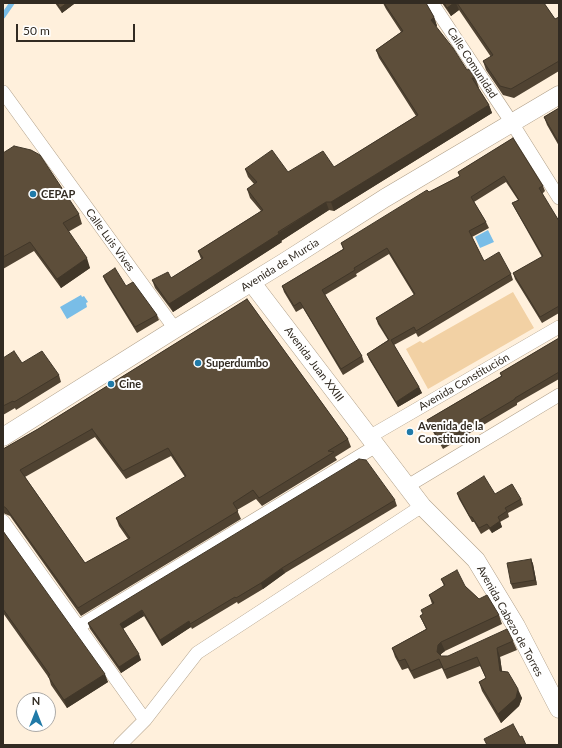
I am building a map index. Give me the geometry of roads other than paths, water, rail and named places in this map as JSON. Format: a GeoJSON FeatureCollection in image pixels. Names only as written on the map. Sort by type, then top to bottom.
{"type":"FeatureCollection","features":[{"type":"Feature","properties":{"kind":"street","name":"Calle Comunidad"},"geometry":{"type":"LineString","coordinates":[[432,3],[512,123],[559,198]]}},
{"type":"Feature","properties":{"kind":"street","name":"Calle Luis Vives"},"geometry":{"type":"LineString","coordinates":[[3,92],[175,329]]}},
{"type":"Feature","properties":{"kind":"street","name":"Avenida de Murcia"},"geometry":{"type":"LineString","coordinates":[[3,437],[175,329],[252,283],[385,198],[559,95]]}},
{"type":"Feature","properties":{"kind":"street","name":"Avenida Juan XXIII"},"geometry":{"type":"LineString","coordinates":[[252,283],[373,442]]}},
{"type":"Feature","properties":{"kind":"street","name":"Avenida Constitución"},"geometry":{"type":"LineString","coordinates":[[78,627],[373,442],[559,328]]}},
{"type":"Feature","properties":{"kind":"street"},"geometry":{"type":"LineString","coordinates":[[406,487],[559,395]]}},
{"type":"Feature","properties":{"kind":"street","name":"Avenida Cabezo de Torres"},"geometry":{"type":"LineString","coordinates":[[373,442],[422,506],[476,560],[509,629],[559,709]]}},
{"type":"Feature","properties":{"kind":"street"},"geometry":{"type":"LineString","coordinates":[[120,745],[145,720],[197,653],[422,506]]}},
{"type":"Feature","properties":{"kind":"street"},"geometry":{"type":"LineString","coordinates":[[3,520],[145,720]]}},
{"type":"Feature","properties":{"kind":"water"},"geometry":{"type":"Polygon","coordinates":[[[488,230],[494,242],[480,248],[475,237],[488,230]]]}},
{"type":"Feature","properties":{"kind":"water"},"geometry":{"type":"Polygon","coordinates":[[[81,295],[82,297],[84,296],[88,302],[86,303],[87,307],[67,319],[60,307],[81,295]]]}},
{"type":"Feature","properties":{"kind":"waterway"},"geometry":{"type":"LineString","coordinates":[[3,16],[12,3]]}},
{"type":"Feature","properties":{"kind":"place","name":"CEPAP"},"geometry":{"type":"Point","coordinates":[33,194]}},
{"type":"Feature","properties":{"kind":"place","name":"Superdumbo"},"geometry":{"type":"Point","coordinates":[198,363]}},
{"type":"Feature","properties":{"kind":"place","name":"Cine"},"geometry":{"type":"Point","coordinates":[111,384]}},
{"type":"Feature","properties":{"kind":"place","name":"Avenida de la Constitucion"},"geometry":{"type":"Point","coordinates":[410,432]}}]}
